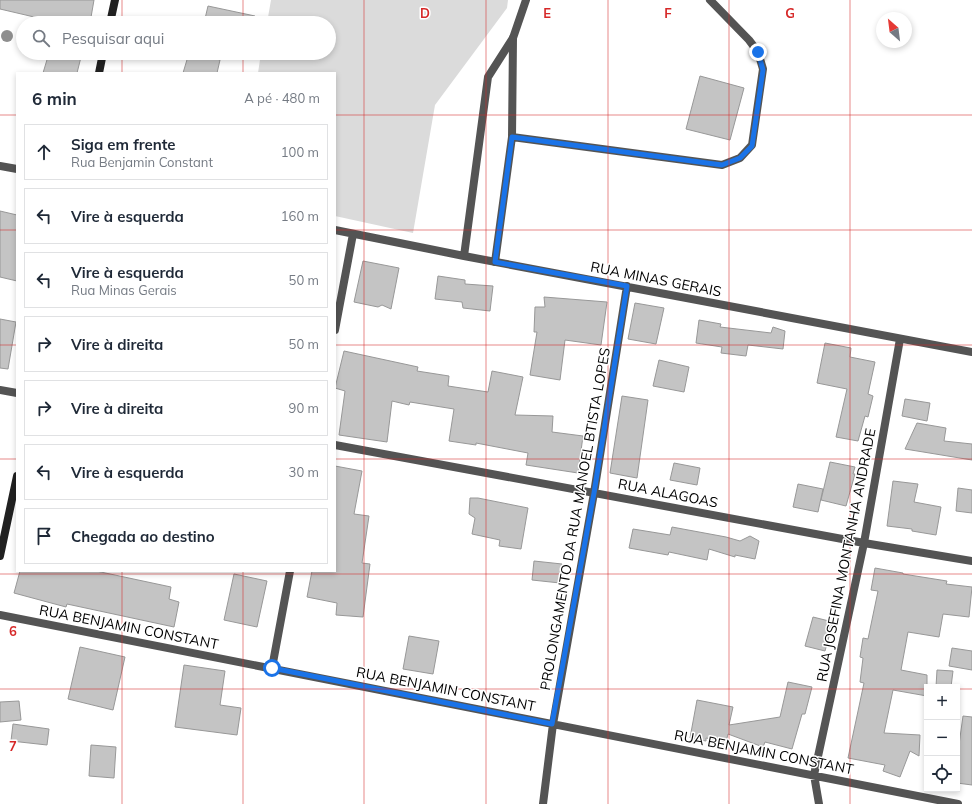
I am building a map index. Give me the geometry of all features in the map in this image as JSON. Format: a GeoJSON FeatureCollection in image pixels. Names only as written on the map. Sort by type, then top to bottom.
{"type":"FeatureCollection","features":[{"type":"Feature","properties":{"kind":"street"},"geometry":{"type":"LineString","coordinates":[[112,16],[115,0]]}},
{"type":"Feature","properties":{"kind":"street"},"geometry":{"type":"LineString","coordinates":[[464,256],[488,77],[513,38],[526,0]]}},
{"type":"Feature","properties":{"kind":"street"},"geometry":{"type":"LineString","coordinates":[[512,137],[722,165],[740,158],[752,146],[763,70],[758,52],[749,40],[710,0]]}},
{"type":"Feature","properties":{"kind":"street"},"geometry":{"type":"LineString","coordinates":[[495,262],[512,137],[513,38]]}},
{"type":"Feature","properties":{"kind":"street"},"geometry":{"type":"LineString","coordinates":[[99,72],[102,60]]}},
{"type":"Feature","properties":{"kind":"street"},"geometry":{"type":"LineString","coordinates":[[0,166],[16,169]]}},
{"type":"Feature","properties":{"kind":"street","name":"RUA MINAS GERAIS"},"geometry":{"type":"LineString","coordinates":[[336,230],[495,262],[972,352]]}},
{"type":"Feature","properties":{"kind":"street"},"geometry":{"type":"LineString","coordinates":[[336,325],[353,234]]}},
{"type":"Feature","properties":{"kind":"street","name":"PROLONGAMENTO DA RUA MANOEL BTISTA LOPES"},"geometry":{"type":"LineString","coordinates":[[542,804],[552,724],[594,493],[627,286]]}},
{"type":"Feature","properties":{"kind":"street","name":"RUA JOSEFINA MONTANHA ANDRADE"},"geometry":{"type":"LineString","coordinates":[[814,775],[864,543],[900,339]]}},
{"type":"Feature","properties":{"kind":"street"},"geometry":{"type":"LineString","coordinates":[[0,390],[16,393]]}},
{"type":"Feature","properties":{"kind":"street","name":"RUA ALAGOAS"},"geometry":{"type":"LineString","coordinates":[[336,445],[864,543],[972,561]]}},
{"type":"Feature","properties":{"kind":"street"},"geometry":{"type":"LineString","coordinates":[[0,556],[16,481]]}},
{"type":"Feature","properties":{"kind":"street"},"geometry":{"type":"LineString","coordinates":[[272,668],[290,572]]}},
{"type":"Feature","properties":{"kind":"street","name":"RUA BENJAMIN CONSTANT"},"geometry":{"type":"LineString","coordinates":[[0,615],[958,804]]}},
{"type":"Feature","properties":{"kind":"street"},"geometry":{"type":"LineString","coordinates":[[814,775],[818,804]]}},
{"type":"Feature","properties":{"kind":"shaded area"},"geometry":{"type":"Polygon","coordinates":[[[271,0],[508,0],[507,8],[435,105],[413,233],[336,216],[336,72],[258,72],[260,60],[336,60],[336,16],[268,16],[271,0]]]}},
{"type":"Feature","properties":{"kind":"building"},"geometry":{"type":"Polygon","coordinates":[[[0,0],[94,0],[91,16],[30,16],[0,9],[0,0]]]}},
{"type":"Feature","properties":{"kind":"building"},"geometry":{"type":"Polygon","coordinates":[[[208,6],[255,16],[206,16],[208,6]]]}},
{"type":"Feature","properties":{"kind":"building"},"geometry":{"type":"Polygon","coordinates":[[[47,60],[80,60],[77,72],[43,72],[47,60]]]}},
{"type":"Feature","properties":{"kind":"building"},"geometry":{"type":"Polygon","coordinates":[[[187,60],[220,60],[217,72],[183,72],[187,60]]]}},
{"type":"Feature","properties":{"kind":"building"},"geometry":{"type":"Polygon","coordinates":[[[700,76],[744,88],[730,140],[686,129],[700,76]]]}},
{"type":"Feature","properties":{"kind":"building"},"geometry":{"type":"Polygon","coordinates":[[[0,211],[16,215],[16,281],[0,277],[0,211]]]}},
{"type":"Feature","properties":{"kind":"building"},"geometry":{"type":"Polygon","coordinates":[[[363,261],[399,268],[391,309],[382,305],[378,307],[354,302],[363,261]]]}},
{"type":"Feature","properties":{"kind":"building"},"geometry":{"type":"Polygon","coordinates":[[[438,276],[465,280],[465,284],[493,286],[490,311],[463,308],[462,302],[435,299],[438,276]]]}},
{"type":"Feature","properties":{"kind":"building"},"geometry":{"type":"Polygon","coordinates":[[[544,297],[607,302],[601,345],[565,340],[560,380],[530,375],[537,332],[534,332],[535,307],[545,307],[544,297]]]}},
{"type":"Feature","properties":{"kind":"building"},"geometry":{"type":"Polygon","coordinates":[[[635,303],[664,308],[656,344],[628,339],[635,303]]]}},
{"type":"Feature","properties":{"kind":"building"},"geometry":{"type":"Polygon","coordinates":[[[0,319],[16,322],[8,369],[0,368],[0,319]]]}},
{"type":"Feature","properties":{"kind":"building"},"geometry":{"type":"Polygon","coordinates":[[[699,320],[721,324],[720,327],[771,333],[773,327],[785,331],[783,349],[748,345],[746,356],[721,353],[722,347],[696,343],[699,320]]]}},
{"type":"Feature","properties":{"kind":"building"},"geometry":{"type":"Polygon","coordinates":[[[825,343],[851,348],[850,357],[875,362],[868,394],[873,396],[868,417],[865,416],[858,441],[836,437],[847,389],[817,383],[825,343]]]}},
{"type":"Feature","properties":{"kind":"building"},"geometry":{"type":"Polygon","coordinates":[[[344,351],[418,367],[417,371],[449,376],[448,386],[488,392],[492,371],[523,377],[515,415],[553,416],[552,432],[583,436],[578,473],[526,465],[528,453],[476,443],[476,445],[449,441],[454,409],[410,402],[409,405],[392,401],[387,442],[339,435],[345,391],[336,388],[344,351]]]}},
{"type":"Feature","properties":{"kind":"building"},"geometry":{"type":"Polygon","coordinates":[[[659,360],[689,367],[684,392],[653,386],[659,360]]]}},
{"type":"Feature","properties":{"kind":"building"},"geometry":{"type":"Polygon","coordinates":[[[622,396],[648,400],[637,478],[610,473],[622,396]]]}},
{"type":"Feature","properties":{"kind":"building"},"geometry":{"type":"Polygon","coordinates":[[[905,399],[930,403],[927,421],[902,416],[905,399]]]}},
{"type":"Feature","properties":{"kind":"building"},"geometry":{"type":"Polygon","coordinates":[[[917,423],[946,428],[944,441],[972,444],[972,460],[905,449],[917,423]]]}},
{"type":"Feature","properties":{"kind":"building"},"geometry":{"type":"Polygon","coordinates":[[[830,462],[855,467],[853,474],[855,474],[846,506],[821,500],[830,462]]]}},
{"type":"Feature","properties":{"kind":"building"},"geometry":{"type":"Polygon","coordinates":[[[674,463],[700,468],[697,485],[670,480],[674,463]]]}},
{"type":"Feature","properties":{"kind":"building"},"geometry":{"type":"Polygon","coordinates":[[[336,466],[362,471],[354,514],[369,516],[362,563],[370,564],[363,617],[336,615],[337,603],[307,597],[312,572],[336,572],[336,466]]]}},
{"type":"Feature","properties":{"kind":"building"},"geometry":{"type":"Polygon","coordinates":[[[893,481],[918,484],[914,502],[941,507],[936,535],[912,531],[912,529],[887,526],[893,481]]]}},
{"type":"Feature","properties":{"kind":"building"},"geometry":{"type":"Polygon","coordinates":[[[798,484],[823,489],[818,512],[793,507],[798,484]]]}},
{"type":"Feature","properties":{"kind":"building"},"geometry":{"type":"Polygon","coordinates":[[[958,488],[972,490],[972,513],[956,511],[958,488]]]}},
{"type":"Feature","properties":{"kind":"building"},"geometry":{"type":"Polygon","coordinates":[[[470,498],[478,498],[528,508],[521,549],[499,546],[500,540],[472,534],[475,518],[469,514],[470,498]]]}},
{"type":"Feature","properties":{"kind":"building"},"geometry":{"type":"Polygon","coordinates":[[[672,527],[740,541],[750,536],[759,541],[755,559],[735,555],[735,557],[709,549],[707,560],[669,552],[668,555],[629,548],[633,529],[670,535],[672,527]]]}},
{"type":"Feature","properties":{"kind":"building"},"geometry":{"type":"Polygon","coordinates":[[[534,561],[562,564],[560,583],[532,580],[534,561]]]}},
{"type":"Feature","properties":{"kind":"building"},"geometry":{"type":"Polygon","coordinates":[[[875,568],[947,581],[946,584],[972,587],[969,617],[943,614],[939,637],[908,632],[901,670],[927,675],[927,684],[924,684],[924,695],[893,690],[884,733],[920,735],[919,756],[910,751],[900,777],[883,771],[885,765],[848,758],[864,683],[860,682],[863,658],[860,657],[863,638],[868,639],[878,591],[871,590],[875,568]]]}},
{"type":"Feature","properties":{"kind":"building"},"geometry":{"type":"Polygon","coordinates":[[[20,572],[101,572],[171,587],[169,599],[179,602],[174,627],[67,604],[66,607],[14,593],[20,572]]]}},
{"type":"Feature","properties":{"kind":"building"},"geometry":{"type":"Polygon","coordinates":[[[234,574],[267,581],[257,627],[224,620],[234,574]]]}},
{"type":"Feature","properties":{"kind":"building"},"geometry":{"type":"Polygon","coordinates":[[[813,617],[833,622],[825,651],[805,646],[813,617]]]}},
{"type":"Feature","properties":{"kind":"building"},"geometry":{"type":"Polygon","coordinates":[[[409,636],[439,641],[433,674],[403,669],[409,636]]]}},
{"type":"Feature","properties":{"kind":"building"},"geometry":{"type":"Polygon","coordinates":[[[80,647],[125,657],[113,710],[68,699],[80,647]]]}},
{"type":"Feature","properties":{"kind":"building"},"geometry":{"type":"Polygon","coordinates":[[[952,648],[972,651],[972,670],[949,666],[952,648]]]}},
{"type":"Feature","properties":{"kind":"building"},"geometry":{"type":"Polygon","coordinates":[[[184,665],[225,671],[220,705],[241,708],[237,735],[175,727],[184,665]]]}},
{"type":"Feature","properties":{"kind":"building"},"geometry":{"type":"Polygon","coordinates":[[[937,670],[953,671],[951,684],[936,684],[937,670]]]}},
{"type":"Feature","properties":{"kind":"building"},"geometry":{"type":"Polygon","coordinates":[[[788,682],[812,687],[805,714],[802,714],[792,749],[765,742],[763,747],[728,734],[726,742],[706,738],[706,741],[690,738],[697,700],[733,707],[729,725],[780,717],[788,682]]]}},
{"type":"Feature","properties":{"kind":"building"},"geometry":{"type":"Polygon","coordinates":[[[19,701],[21,720],[0,722],[0,702],[19,701]]]}},
{"type":"Feature","properties":{"kind":"building"},"geometry":{"type":"Polygon","coordinates":[[[963,716],[972,717],[972,785],[960,783],[960,738],[963,716]]]}},
{"type":"Feature","properties":{"kind":"building"},"geometry":{"type":"Polygon","coordinates":[[[13,724],[49,729],[47,745],[11,741],[13,724]]]}},
{"type":"Feature","properties":{"kind":"building"},"geometry":{"type":"Polygon","coordinates":[[[91,745],[116,747],[114,778],[89,776],[91,745]]]}},
{"type":"Feature","properties":{"kind":"route"},"geometry":{"type":"LineString","coordinates":[[272,668],[552,724],[594,493],[627,286],[495,262],[512,137],[722,165],[740,158],[752,146],[763,70],[758,52]]}}]}
